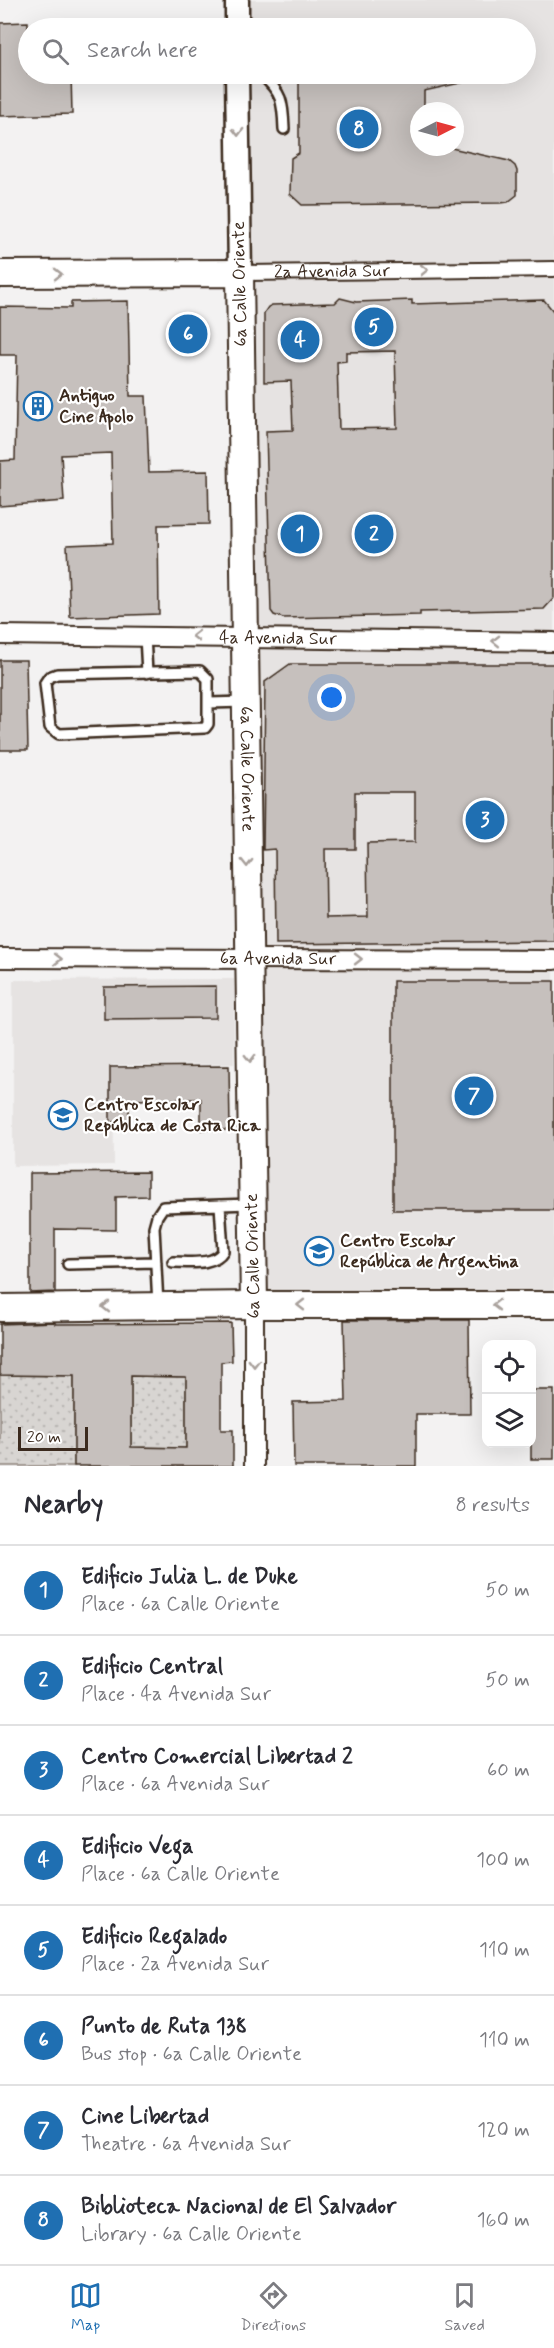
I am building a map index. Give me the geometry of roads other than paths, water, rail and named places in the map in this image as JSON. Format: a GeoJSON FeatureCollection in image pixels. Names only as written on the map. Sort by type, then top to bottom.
{"type":"FeatureCollection","features":[{"type":"Feature","properties":{"kind":"main road","name":"2a Avenida Sur"},"geometry":{"type":"LineString","coordinates":[[0,274],[240,273]]}},
{"type":"Feature","properties":{"kind":"main road","name":"6a Calle Oriente"},"geometry":{"type":"LineString","coordinates":[[240,273],[254,1305]]}},
{"type":"Feature","properties":{"kind":"main road"},"geometry":{"type":"LineString","coordinates":[[0,1308],[554,1305]]}},
{"type":"Feature","properties":{"kind":"street"},"geometry":{"type":"LineString","coordinates":[[237,0],[237,18]]}},
{"type":"Feature","properties":{"kind":"street","name":"6a Calle Oriente"},"geometry":{"type":"LineString","coordinates":[[237,84],[240,273]]}},
{"type":"Feature","properties":{"kind":"street","name":"2a Avenida Sur"},"geometry":{"type":"LineString","coordinates":[[240,273],[554,269]]}},
{"type":"Feature","properties":{"kind":"street","name":"4a Avenida Sur"},"geometry":{"type":"LineString","coordinates":[[0,635],[554,642]]}},
{"type":"Feature","properties":{"kind":"street","name":"6a Avenida Sur"},"geometry":{"type":"LineString","coordinates":[[0,958],[554,960]]}},
{"type":"Feature","properties":{"kind":"street","name":"6a Calle Oriente"},"geometry":{"type":"LineString","coordinates":[[254,1305],[254,1466]]}},
{"type":"Feature","properties":{"kind":"lane"},"geometry":{"type":"LineString","coordinates":[[272,84],[283,102],[284,129]]}},
{"type":"Feature","properties":{"kind":"lane"},"geometry":{"type":"LineString","coordinates":[[145,636],[147,673]]}},
{"type":"Feature","properties":{"kind":"lane"},"geometry":{"type":"LineString","coordinates":[[200,671],[208,679],[208,724],[199,729],[59,734],[50,727],[45,683],[50,677],[57,674],[147,673],[200,671]]}},
{"type":"Feature","properties":{"kind":"lane"},"geometry":{"type":"LineString","coordinates":[[209,703],[245,702]]}},
{"type":"Feature","properties":{"kind":"lane"},"geometry":{"type":"LineString","coordinates":[[158,1307],[154,1227],[163,1207],[252,1204]]}},
{"type":"Feature","properties":{"kind":"lane"},"geometry":{"type":"LineString","coordinates":[[173,1262],[213,1261],[219,1257],[223,1251],[220,1205]]}},
{"type":"Feature","properties":{"kind":"lane"},"geometry":{"type":"LineString","coordinates":[[68,1264],[156,1262]]}},
{"type":"Feature","properties":{"kind":"place","name":"Biblioteca Nacional de El Salvador"},"geometry":{"type":"Point","coordinates":[359,129]}},
{"type":"Feature","properties":{"kind":"place","name":"Edificio Regalado"},"geometry":{"type":"Point","coordinates":[374,327]}},
{"type":"Feature","properties":{"kind":"place","name":"Punto de Ruta 138"},"geometry":{"type":"Point","coordinates":[188,334]}},
{"type":"Feature","properties":{"kind":"place","name":"Edificio Vega"},"geometry":{"type":"Point","coordinates":[300,340]}},
{"type":"Feature","properties":{"kind":"place","name":"Antiguo Cine Apolo"},"geometry":{"type":"Point","coordinates":[38,406]}},
{"type":"Feature","properties":{"kind":"place","name":"Edificio Julia L. de Duke"},"geometry":{"type":"Point","coordinates":[300,534]}},
{"type":"Feature","properties":{"kind":"place","name":"Edificio Central"},"geometry":{"type":"Point","coordinates":[374,534]}},
{"type":"Feature","properties":{"kind":"place","name":"Centro Comercial Libertad 2"},"geometry":{"type":"Point","coordinates":[485,820]}},
{"type":"Feature","properties":{"kind":"place","name":"Cine Libertad"},"geometry":{"type":"Point","coordinates":[474,1096]}},
{"type":"Feature","properties":{"kind":"place","name":"Centro Escolar República de Costa Rica"},"geometry":{"type":"Point","coordinates":[63,1115]}},
{"type":"Feature","properties":{"kind":"place","name":"Centro Escolar República de Argentina"},"geometry":{"type":"Point","coordinates":[319,1251]}}]}
